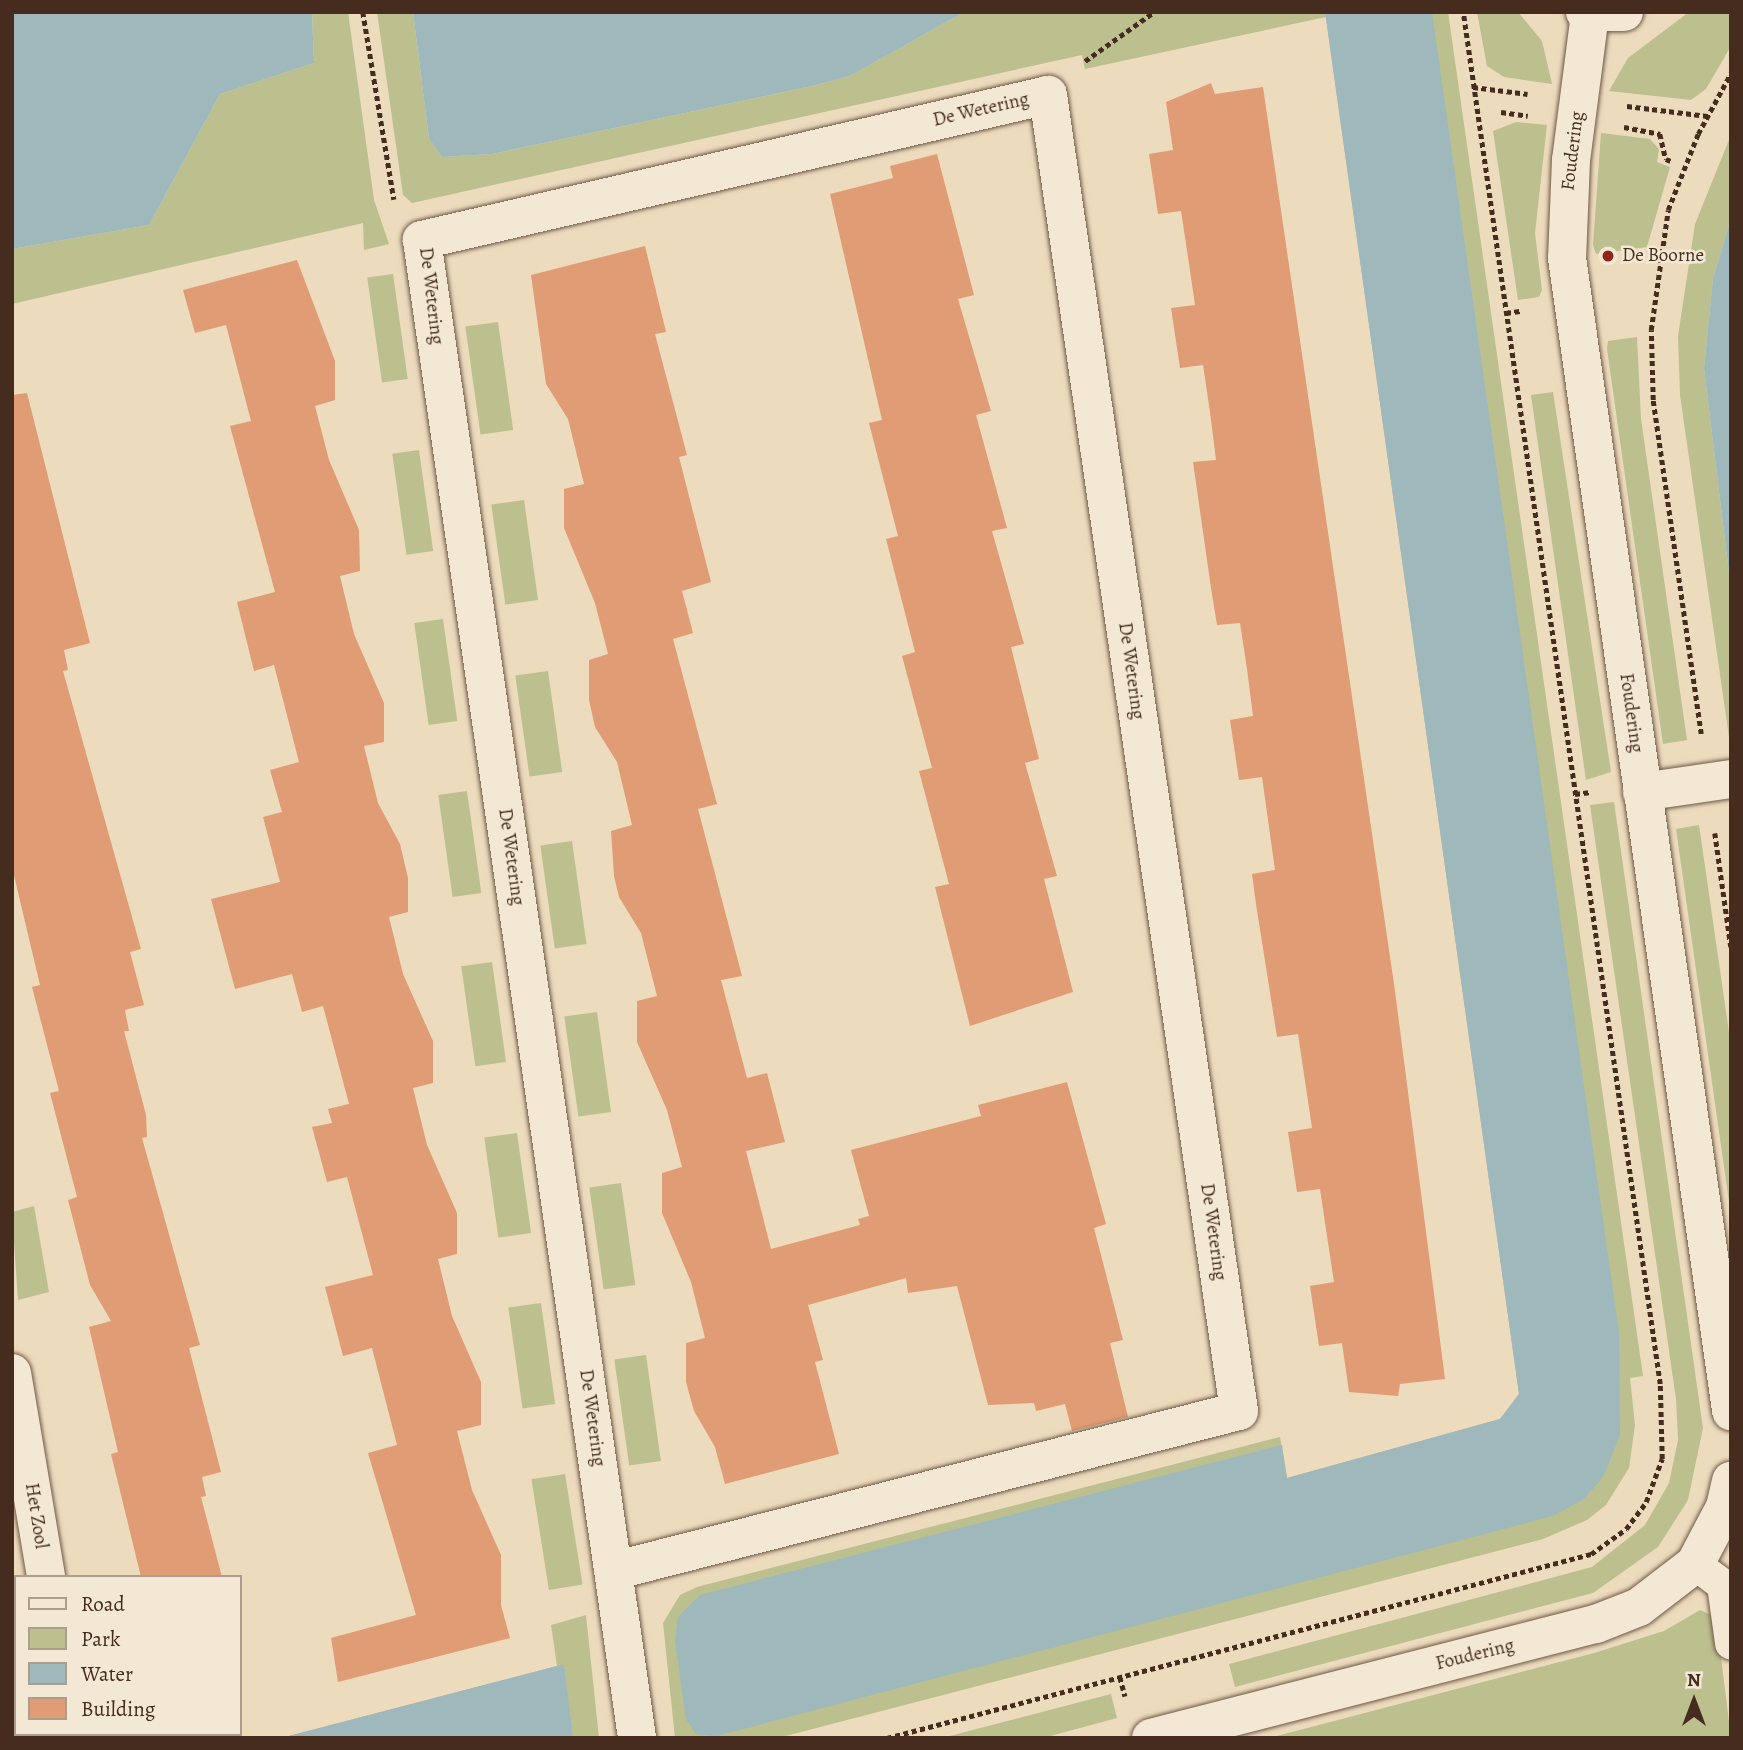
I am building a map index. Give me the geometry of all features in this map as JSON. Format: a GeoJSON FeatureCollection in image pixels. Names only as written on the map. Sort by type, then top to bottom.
{"type":"FeatureCollection","features":[{"type":"Feature","properties":{"kind":"street","name":"Foudering"},"geometry":{"type":"LineString","coordinates":[[1600,13],[1571,160],[1567,258],[1731,1411]]}},
{"type":"Feature","properties":{"kind":"street","name":"De Wetering"},"geometry":{"type":"LineString","coordinates":[[613,1571],[1239,1410],[1048,95],[422,240],[613,1571],[637,1738]]}},
{"type":"Feature","properties":{"kind":"street"},"geometry":{"type":"LineString","coordinates":[[1642,792],[1719,781]]}},
{"type":"Feature","properties":{"kind":"street","name":"Het Zool"},"geometry":{"type":"LineString","coordinates":[[12,1373],[46,1575]]}},
{"type":"Feature","properties":{"kind":"street","name":"Foudering"},"geometry":{"type":"LineString","coordinates":[[1151,1738],[1596,1624],[1639,1607],[1695,1564],[1714,1534],[1731,1481]]}},
{"type":"Feature","properties":{"kind":"lane"},"geometry":{"type":"LineString","coordinates":[[1695,1564],[1723,1585],[1731,1643]]}},
{"type":"Feature","properties":{"kind":"path"},"geometry":{"type":"LineString","coordinates":[[363,12],[389,192],[422,240]]}},
{"type":"Feature","properties":{"kind":"path"},"geometry":{"type":"LineString","coordinates":[[1048,95],[1093,53],[1154,12]]}},
{"type":"Feature","properties":{"kind":"path"},"geometry":{"type":"LineString","coordinates":[[887,1738],[1591,1554],[1626,1529],[1646,1502],[1662,1459],[1664,1414],[1463,12]]}},
{"type":"Feature","properties":{"kind":"path"},"geometry":{"type":"LineString","coordinates":[[1731,73],[1698,134],[1668,210],[1651,330],[1653,400],[1719,781],[1731,947]]}},
{"type":"Feature","properties":{"kind":"path"},"geometry":{"type":"LineString","coordinates":[[1615,126],[1660,134],[1666,159],[1671,160]]}},
{"type":"Feature","properties":{"kind":"path"},"geometry":{"type":"LineString","coordinates":[[1506,313],[1520,311]]}},
{"type":"Feature","properties":{"kind":"green space"},"geometry":{"type":"Polygon","coordinates":[[[312,12],[348,12],[374,200],[389,244],[364,250],[363,223],[12,304],[12,249],[149,225],[220,94],[314,63],[312,12]]]}},
{"type":"Feature","properties":{"kind":"green space"},"geometry":{"type":"Polygon","coordinates":[[[377,12],[413,12],[429,139],[442,157],[492,154],[850,76],[964,12],[1334,12],[1545,1478],[1397,12],[1448,12],[1643,1376],[1630,1378],[1635,1425],[1629,1468],[1606,1505],[1587,1520],[1543,1539],[778,1738],[675,1738],[663,1623],[680,1595],[697,1587],[1280,1437],[1287,1478],[1500,1419],[1519,1394],[1326,17],[1085,69],[1082,55],[412,203],[403,195],[377,12]]]}},
{"type":"Feature","properties":{"kind":"green space"},"geometry":{"type":"Polygon","coordinates":[[[1477,12],[1518,12],[1542,41],[1552,84],[1504,77],[1487,66],[1477,12]]]}},
{"type":"Feature","properties":{"kind":"green space"},"geometry":{"type":"Polygon","coordinates":[[[1689,12],[1731,12],[1731,46],[1706,89],[1691,100],[1609,91],[1628,58],[1689,12]]]}},
{"type":"Feature","properties":{"kind":"green space"},"geometry":{"type":"Polygon","coordinates":[[[1516,122],[1547,125],[1535,233],[1542,290],[1539,297],[1518,300],[1493,131],[1516,122]]]}},
{"type":"Feature","properties":{"kind":"green space"},"geometry":{"type":"Polygon","coordinates":[[[1601,133],[1650,139],[1659,149],[1657,162],[1670,167],[1647,247],[1596,254],[1593,245],[1601,133]]]}},
{"type":"Feature","properties":{"kind":"green space"},"geometry":{"type":"Polygon","coordinates":[[[1731,135],[1731,219],[1713,278],[1704,368],[1731,590],[1731,751],[1680,395],[1678,336],[1695,224],[1731,135]]]}},
{"type":"Feature","properties":{"kind":"green space"},"geometry":{"type":"Polygon","coordinates":[[[393,274],[408,379],[382,383],[367,278],[393,274]]]}},
{"type":"Feature","properties":{"kind":"green space"},"geometry":{"type":"Polygon","coordinates":[[[498,322],[513,430],[480,435],[465,327],[498,322]]]}},
{"type":"Feature","properties":{"kind":"green space"},"geometry":{"type":"Polygon","coordinates":[[[1637,337],[1641,419],[1687,740],[1663,744],[1607,349],[1608,341],[1637,337]]]}},
{"type":"Feature","properties":{"kind":"green space"},"geometry":{"type":"Polygon","coordinates":[[[1553,392],[1611,772],[1586,780],[1531,395],[1553,392]]]}},
{"type":"Feature","properties":{"kind":"green space"},"geometry":{"type":"Polygon","coordinates":[[[419,450],[433,551],[406,555],[392,454],[419,450]]]}},
{"type":"Feature","properties":{"kind":"green space"},"geometry":{"type":"Polygon","coordinates":[[[524,500],[538,600],[505,605],[491,505],[524,500]]]}},
{"type":"Feature","properties":{"kind":"green space"},"geometry":{"type":"Polygon","coordinates":[[[443,619],[457,721],[429,725],[414,623],[443,619]]]}},
{"type":"Feature","properties":{"kind":"green space"},"geometry":{"type":"Polygon","coordinates":[[[548,671],[562,772],[530,777],[515,676],[548,671]]]}},
{"type":"Feature","properties":{"kind":"green space"},"geometry":{"type":"Polygon","coordinates":[[[467,791],[481,893],[453,897],[438,795],[467,791]]]}},
{"type":"Feature","properties":{"kind":"green space"},"geometry":{"type":"Polygon","coordinates":[[[1614,802],[1703,1428],[1688,1500],[1658,1547],[1593,1593],[1235,1687],[1229,1664],[1592,1567],[1645,1525],[1669,1483],[1678,1440],[1676,1399],[1590,805],[1614,802]]]}},
{"type":"Feature","properties":{"kind":"green space"},"geometry":{"type":"Polygon","coordinates":[[[1699,825],[1731,1046],[1731,1216],[1676,829],[1699,825]]]}},
{"type":"Feature","properties":{"kind":"green space"},"geometry":{"type":"Polygon","coordinates":[[[572,841],[586,944],[555,948],[540,845],[572,841]]]}},
{"type":"Feature","properties":{"kind":"green space"},"geometry":{"type":"Polygon","coordinates":[[[492,962],[506,1062],[475,1066],[461,966],[492,962]]]}},
{"type":"Feature","properties":{"kind":"green space"},"geometry":{"type":"Polygon","coordinates":[[[597,1012],[611,1112],[578,1117],[564,1017],[597,1012]]]}},
{"type":"Feature","properties":{"kind":"green space"},"geometry":{"type":"Polygon","coordinates":[[[517,1133],[531,1233],[498,1238],[484,1138],[517,1133]]]}},
{"type":"Feature","properties":{"kind":"green space"},"geometry":{"type":"Polygon","coordinates":[[[621,1183],[635,1285],[604,1289],[589,1187],[621,1183]]]}},
{"type":"Feature","properties":{"kind":"green space"},"geometry":{"type":"Polygon","coordinates":[[[34,1206],[49,1292],[18,1300],[12,1212],[34,1206]]]}},
{"type":"Feature","properties":{"kind":"green space"},"geometry":{"type":"Polygon","coordinates":[[[541,1303],[555,1404],[523,1409],[508,1308],[541,1303]]]}},
{"type":"Feature","properties":{"kind":"green space"},"geometry":{"type":"Polygon","coordinates":[[[646,1355],[661,1461],[629,1465],[614,1359],[646,1355]]]}},
{"type":"Feature","properties":{"kind":"green space"},"geometry":{"type":"Polygon","coordinates":[[[565,1474],[583,1585],[549,1590],[531,1479],[565,1474]]]}},
{"type":"Feature","properties":{"kind":"green space"},"geometry":{"type":"Polygon","coordinates":[[[1700,1610],[1716,1617],[1731,1738],[1269,1738],[1594,1653],[1664,1631],[1700,1610]]]}},
{"type":"Feature","properties":{"kind":"green space"},"geometry":{"type":"Polygon","coordinates":[[[586,1615],[599,1738],[281,1738],[557,1666],[551,1625],[586,1615]]]}},
{"type":"Feature","properties":{"kind":"green space"},"geometry":{"type":"Polygon","coordinates":[[[1111,1694],[1117,1718],[1043,1738],[942,1738],[1111,1694]]]}},
{"type":"Feature","properties":{"kind":"water"},"geometry":{"type":"Polygon","coordinates":[[[12,12],[312,12],[314,63],[220,94],[149,225],[12,249],[12,12]]]}},
{"type":"Feature","properties":{"kind":"water"},"geometry":{"type":"Polygon","coordinates":[[[413,12],[964,12],[850,76],[492,154],[442,157],[429,139],[413,12]]]}},
{"type":"Feature","properties":{"kind":"water"},"geometry":{"type":"Polygon","coordinates":[[[1325,12],[1432,12],[1619,1333],[1620,1435],[1603,1477],[1584,1499],[1553,1516],[716,1736],[696,1734],[686,1719],[675,1641],[678,1617],[700,1595],[1282,1445],[1287,1478],[1500,1419],[1519,1394],[1325,12]]]}},
{"type":"Feature","properties":{"kind":"water"},"geometry":{"type":"Polygon","coordinates":[[[1731,219],[1731,590],[1704,368],[1713,278],[1731,219]]]}},
{"type":"Feature","properties":{"kind":"water"},"geometry":{"type":"Polygon","coordinates":[[[564,1665],[573,1738],[281,1738],[557,1666],[564,1665]]]}},
{"type":"Feature","properties":{"kind":"building"},"geometry":{"type":"Polygon","coordinates":[[[1211,83],[1215,94],[1263,87],[1395,991],[1445,1379],[1400,1384],[1398,1396],[1349,1392],[1342,1343],[1319,1346],[1310,1286],[1334,1282],[1320,1189],[1297,1192],[1288,1132],[1312,1128],[1298,1034],[1277,1037],[1256,904],[1252,874],[1275,870],[1262,777],[1239,780],[1230,720],[1253,716],[1247,669],[1240,623],[1217,625],[1193,462],[1216,460],[1210,412],[1203,365],[1180,368],[1171,308],[1195,305],[1181,211],[1158,214],[1149,154],[1173,150],[1166,102],[1211,83]]]}},
{"type":"Feature","properties":{"kind":"building"},"geometry":{"type":"Polygon","coordinates":[[[937,154],[974,295],[958,299],[991,411],[976,415],[1007,528],[992,531],[1024,644],[1011,647],[1039,759],[1025,763],[1057,876],[1044,879],[1073,992],[970,1026],[935,887],[949,884],[919,771],[932,768],[902,656],[915,652],[886,539],[898,536],[869,423],[882,420],[830,194],[893,178],[890,166],[937,154]]]}},
{"type":"Feature","properties":{"kind":"building"},"geometry":{"type":"Polygon","coordinates":[[[645,246],[666,332],[655,334],[687,455],[679,457],[711,582],[682,591],[693,633],[673,639],[717,804],[698,809],[742,976],[721,980],[747,1078],[767,1073],[785,1142],[746,1151],[771,1249],[860,1225],[858,1219],[869,1216],[851,1150],[981,1116],[978,1105],[1067,1082],[1106,1224],[1094,1228],[1123,1340],[1110,1343],[1128,1417],[1072,1431],[1065,1404],[1036,1411],[1034,1403],[988,1405],[957,1286],[908,1293],[906,1278],[808,1305],[823,1360],[815,1362],[839,1454],[725,1484],[715,1447],[694,1411],[686,1382],[686,1343],[705,1338],[691,1282],[662,1213],[662,1173],[682,1167],[667,1110],[637,1042],[637,1001],[657,996],[641,933],[619,897],[614,876],[611,831],[632,825],[617,762],[595,727],[589,700],[589,660],[608,654],[595,603],[564,528],[564,489],[584,484],[568,419],[546,384],[531,275],[645,246]]]}},
{"type":"Feature","properties":{"kind":"building"},"geometry":{"type":"Polygon","coordinates":[[[297,260],[335,361],[335,400],[315,406],[329,460],[359,530],[360,571],[340,576],[354,634],[384,703],[384,742],[364,746],[378,803],[400,844],[408,878],[408,912],[389,917],[403,974],[433,1041],[433,1083],[413,1088],[427,1145],[457,1213],[457,1254],[438,1259],[452,1316],[481,1382],[481,1425],[457,1431],[472,1490],[501,1555],[501,1605],[510,1638],[338,1682],[331,1638],[416,1615],[368,1453],[397,1445],[372,1348],[343,1356],[325,1287],[373,1275],[347,1177],[327,1182],[312,1127],[332,1123],[328,1109],[349,1104],[323,1006],[302,1012],[292,974],[235,989],[211,899],[280,882],[263,817],[282,812],[270,770],[299,762],[274,665],[254,671],[237,602],[275,592],[230,426],[251,421],[226,325],[195,333],[183,290],[297,260]]]}},
{"type":"Feature","properties":{"kind":"building"},"geometry":{"type":"Polygon","coordinates":[[[27,393],[90,643],[64,650],[68,670],[63,671],[141,949],[130,952],[144,1005],[125,1010],[129,1031],[124,1031],[146,1115],[147,1137],[142,1138],[200,1345],[189,1348],[221,1472],[202,1477],[206,1496],[201,1497],[221,1575],[141,1575],[111,1454],[118,1452],[89,1327],[111,1321],[90,1285],[68,1200],[77,1197],[50,1093],[59,1091],[32,987],[40,985],[12,867],[12,395],[27,393]]]}},
{"type":"Feature","properties":{"kind":"place","name":"De Boorne"},"geometry":{"type":"Point","coordinates":[1608,256]}}]}
